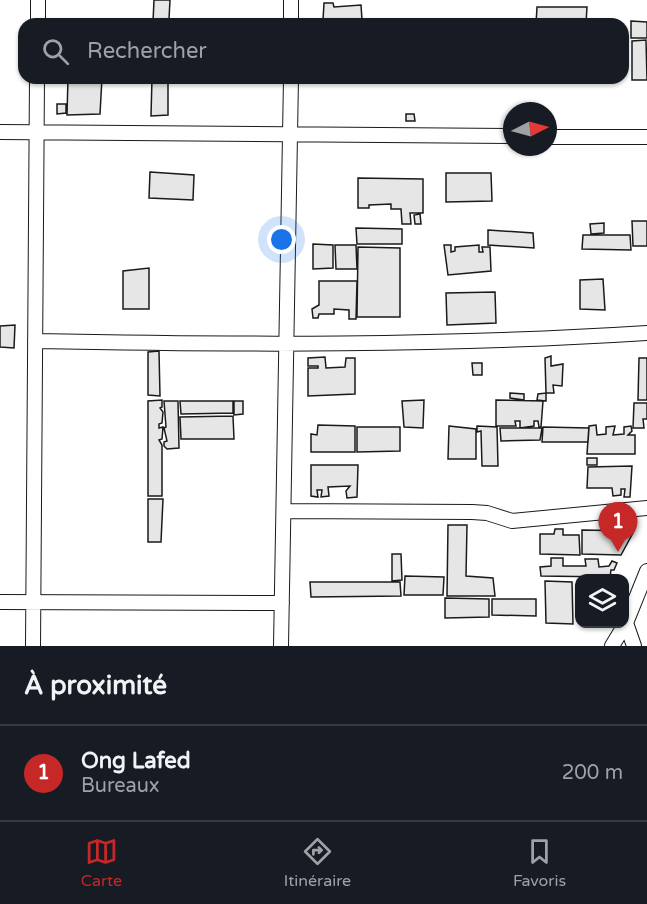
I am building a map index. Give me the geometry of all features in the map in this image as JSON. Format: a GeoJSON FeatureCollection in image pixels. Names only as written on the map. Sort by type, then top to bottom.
{"type":"FeatureCollection","features":[{"type":"Feature","properties":{"kind":"street"},"geometry":{"type":"LineString","coordinates":[[38,0],[38,18]]}},
{"type":"Feature","properties":{"kind":"street"},"geometry":{"type":"LineString","coordinates":[[291,0],[291,18]]}},
{"type":"Feature","properties":{"kind":"street"},"geometry":{"type":"LineString","coordinates":[[33,646],[37,84]]}},
{"type":"Feature","properties":{"kind":"street"},"geometry":{"type":"LineString","coordinates":[[281,646],[291,84]]}},
{"type":"Feature","properties":{"kind":"street"},"geometry":{"type":"LineString","coordinates":[[0,132],[503,136]]}},
{"type":"Feature","properties":{"kind":"street"},"geometry":{"type":"LineString","coordinates":[[557,137],[647,137]]}},
{"type":"Feature","properties":{"kind":"street"},"geometry":{"type":"LineString","coordinates":[[35,341],[286,346],[521,341],[647,333]]}},
{"type":"Feature","properties":{"kind":"street"},"geometry":{"type":"LineString","coordinates":[[284,511],[472,512],[487,513],[512,521],[647,508]]}},
{"type":"Feature","properties":{"kind":"street"},"geometry":{"type":"LineString","coordinates":[[629,616],[647,571]]}},
{"type":"Feature","properties":{"kind":"street"},"geometry":{"type":"LineString","coordinates":[[0,602],[282,603]]}},
{"type":"Feature","properties":{"kind":"street"},"geometry":{"type":"LineString","coordinates":[[612,646],[623,628]]}},
{"type":"Feature","properties":{"kind":"street"},"geometry":{"type":"LineString","coordinates":[[628,628],[634,646]]}},
{"type":"Feature","properties":{"kind":"building"},"geometry":{"type":"Polygon","coordinates":[[[154,0],[170,0],[169,18],[153,18],[154,0]]]}},
{"type":"Feature","properties":{"kind":"building"},"geometry":{"type":"Polygon","coordinates":[[[324,3],[333,3],[334,7],[361,5],[362,18],[323,18],[324,3]]]}},
{"type":"Feature","properties":{"kind":"building"},"geometry":{"type":"Polygon","coordinates":[[[537,7],[587,7],[586,18],[536,18],[537,7]]]}},
{"type":"Feature","properties":{"kind":"building"},"geometry":{"type":"Polygon","coordinates":[[[631,21],[647,22],[647,38],[631,38],[631,21]]]}},
{"type":"Feature","properties":{"kind":"building"},"geometry":{"type":"Polygon","coordinates":[[[646,40],[647,80],[632,80],[632,41],[646,40]]]}},
{"type":"Feature","properties":{"kind":"building"},"geometry":{"type":"Polygon","coordinates":[[[68,84],[102,84],[100,114],[67,115],[68,84]]]}},
{"type":"Feature","properties":{"kind":"building"},"geometry":{"type":"Polygon","coordinates":[[[152,84],[168,84],[168,115],[151,116],[152,84]]]}},
{"type":"Feature","properties":{"kind":"building"},"geometry":{"type":"Polygon","coordinates":[[[57,104],[66,104],[66,113],[57,114],[57,104]]]}},
{"type":"Feature","properties":{"kind":"building"},"geometry":{"type":"Polygon","coordinates":[[[406,114],[414,114],[415,121],[406,121],[406,114]]]}},
{"type":"Feature","properties":{"kind":"building"},"geometry":{"type":"Polygon","coordinates":[[[150,172],[194,175],[193,200],[149,198],[150,172]]]}},
{"type":"Feature","properties":{"kind":"building"},"geometry":{"type":"Polygon","coordinates":[[[446,173],[491,173],[492,201],[446,202],[446,173]]]}},
{"type":"Feature","properties":{"kind":"building"},"geometry":{"type":"Polygon","coordinates":[[[358,178],[423,179],[423,213],[410,213],[411,224],[402,224],[401,209],[391,209],[391,204],[358,208],[358,178]]]}},
{"type":"Feature","properties":{"kind":"building"},"geometry":{"type":"Polygon","coordinates":[[[420,214],[421,224],[415,224],[414,215],[420,214]]]}},
{"type":"Feature","properties":{"kind":"building"},"geometry":{"type":"Polygon","coordinates":[[[632,221],[647,221],[647,246],[633,246],[632,221]]]}},
{"type":"Feature","properties":{"kind":"building"},"geometry":{"type":"Polygon","coordinates":[[[604,223],[604,233],[591,234],[590,224],[604,223]]]}},
{"type":"Feature","properties":{"kind":"building"},"geometry":{"type":"Polygon","coordinates":[[[356,228],[402,229],[402,244],[357,244],[356,228]]]}},
{"type":"Feature","properties":{"kind":"building"},"geometry":{"type":"Polygon","coordinates":[[[488,230],[533,233],[534,248],[488,245],[488,230]]]}},
{"type":"Feature","properties":{"kind":"building"},"geometry":{"type":"Polygon","coordinates":[[[583,235],[630,235],[631,250],[582,249],[583,235]]]}},
{"type":"Feature","properties":{"kind":"building"},"geometry":{"type":"Polygon","coordinates":[[[313,244],[333,245],[333,268],[313,269],[313,244]]]}},
{"type":"Feature","properties":{"kind":"building"},"geometry":{"type":"Polygon","coordinates":[[[335,245],[356,245],[357,269],[336,269],[335,245]]]}},
{"type":"Feature","properties":{"kind":"building"},"geometry":{"type":"Polygon","coordinates":[[[444,245],[451,245],[451,252],[455,251],[455,247],[479,245],[479,252],[483,252],[482,247],[490,247],[491,271],[448,275],[444,245]]]}},
{"type":"Feature","properties":{"kind":"building"},"geometry":{"type":"Polygon","coordinates":[[[358,247],[400,248],[400,317],[357,317],[358,247]]]}},
{"type":"Feature","properties":{"kind":"building"},"geometry":{"type":"Polygon","coordinates":[[[149,268],[149,309],[123,309],[123,271],[149,268]]]}},
{"type":"Feature","properties":{"kind":"building"},"geometry":{"type":"Polygon","coordinates":[[[603,279],[605,310],[580,309],[580,280],[603,279]]]}},
{"type":"Feature","properties":{"kind":"building"},"geometry":{"type":"Polygon","coordinates":[[[319,281],[357,281],[356,319],[349,319],[349,310],[334,309],[334,314],[319,314],[318,318],[313,318],[312,309],[319,305],[319,281]]]}},
{"type":"Feature","properties":{"kind":"building"},"geometry":{"type":"Polygon","coordinates":[[[495,292],[496,323],[447,325],[446,293],[495,292]]]}},
{"type":"Feature","properties":{"kind":"building"},"geometry":{"type":"Polygon","coordinates":[[[15,325],[14,348],[0,347],[0,326],[15,325]]]}},
{"type":"Feature","properties":{"kind":"building"},"geometry":{"type":"Polygon","coordinates":[[[159,351],[160,396],[148,395],[148,352],[159,351]]]}},
{"type":"Feature","properties":{"kind":"building"},"geometry":{"type":"Polygon","coordinates":[[[551,356],[551,366],[563,364],[562,386],[553,385],[554,393],[546,393],[545,358],[551,356]]]}},
{"type":"Feature","properties":{"kind":"building"},"geometry":{"type":"Polygon","coordinates":[[[325,357],[326,368],[345,367],[346,358],[355,358],[355,394],[308,396],[308,368],[318,368],[318,366],[308,366],[308,358],[325,357]]]}},
{"type":"Feature","properties":{"kind":"building"},"geometry":{"type":"Polygon","coordinates":[[[639,358],[647,358],[647,400],[638,400],[639,358]]]}},
{"type":"Feature","properties":{"kind":"building"},"geometry":{"type":"Polygon","coordinates":[[[472,363],[482,363],[482,375],[473,375],[472,363]]]}},
{"type":"Feature","properties":{"kind":"building"},"geometry":{"type":"Polygon","coordinates":[[[510,393],[524,394],[524,400],[510,398],[510,393]]]}},
{"type":"Feature","properties":{"kind":"building"},"geometry":{"type":"Polygon","coordinates":[[[546,393],[546,401],[537,400],[538,394],[546,393]]]}},
{"type":"Feature","properties":{"kind":"building"},"geometry":{"type":"Polygon","coordinates":[[[162,400],[160,408],[163,412],[162,423],[159,424],[159,428],[163,427],[162,439],[159,440],[162,445],[162,496],[148,496],[148,401],[162,400]]]}},
{"type":"Feature","properties":{"kind":"building"},"geometry":{"type":"Polygon","coordinates":[[[424,400],[423,428],[404,427],[402,401],[424,400]]]}},
{"type":"Feature","properties":{"kind":"building"},"geometry":{"type":"Polygon","coordinates":[[[496,400],[543,401],[541,427],[538,421],[534,421],[534,426],[520,428],[520,421],[515,421],[516,426],[496,426],[496,400]]]}},
{"type":"Feature","properties":{"kind":"building"},"geometry":{"type":"Polygon","coordinates":[[[164,401],[178,401],[179,448],[167,449],[164,446],[164,442],[167,441],[164,428],[166,427],[164,401]]]}},
{"type":"Feature","properties":{"kind":"building"},"geometry":{"type":"Polygon","coordinates":[[[180,401],[233,401],[233,413],[181,414],[180,401]]]}},
{"type":"Feature","properties":{"kind":"building"},"geometry":{"type":"Polygon","coordinates":[[[234,401],[243,401],[243,414],[234,415],[234,401]]]}},
{"type":"Feature","properties":{"kind":"building"},"geometry":{"type":"Polygon","coordinates":[[[634,403],[647,403],[647,419],[643,419],[644,428],[633,428],[634,403]]]}},
{"type":"Feature","properties":{"kind":"building"},"geometry":{"type":"Polygon","coordinates":[[[233,416],[234,439],[181,439],[180,417],[233,416]]]}},
{"type":"Feature","properties":{"kind":"building"},"geometry":{"type":"Polygon","coordinates":[[[318,425],[355,426],[355,452],[311,452],[311,434],[317,435],[318,425]]]}},
{"type":"Feature","properties":{"kind":"building"},"geometry":{"type":"Polygon","coordinates":[[[596,425],[597,435],[606,434],[606,427],[615,426],[613,435],[624,434],[624,427],[631,426],[632,431],[628,435],[635,435],[635,454],[587,454],[589,426],[596,425]]]}},
{"type":"Feature","properties":{"kind":"building"},"geometry":{"type":"Polygon","coordinates":[[[449,426],[476,429],[476,459],[448,459],[449,426]]]}},
{"type":"Feature","properties":{"kind":"building"},"geometry":{"type":"Polygon","coordinates":[[[477,426],[497,427],[498,466],[482,466],[481,431],[477,432],[477,426]]]}},
{"type":"Feature","properties":{"kind":"building"},"geometry":{"type":"Polygon","coordinates":[[[357,427],[400,427],[400,451],[357,452],[357,427]]]}},
{"type":"Feature","properties":{"kind":"building"},"geometry":{"type":"Polygon","coordinates":[[[543,427],[589,428],[588,442],[542,442],[543,427]]]}},
{"type":"Feature","properties":{"kind":"building"},"geometry":{"type":"Polygon","coordinates":[[[500,428],[542,428],[540,440],[501,441],[500,428]]]}},
{"type":"Feature","properties":{"kind":"building"},"geometry":{"type":"Polygon","coordinates":[[[587,458],[597,458],[597,465],[587,465],[587,458]]]}},
{"type":"Feature","properties":{"kind":"building"},"geometry":{"type":"Polygon","coordinates":[[[311,465],[358,465],[357,497],[347,498],[346,491],[350,486],[328,487],[329,496],[321,497],[322,490],[317,490],[318,497],[311,496],[311,465]]]}},
{"type":"Feature","properties":{"kind":"building"},"geometry":{"type":"Polygon","coordinates":[[[632,466],[630,497],[624,497],[625,489],[621,489],[621,495],[613,496],[612,488],[587,488],[588,467],[632,466]]]}},
{"type":"Feature","properties":{"kind":"building"},"geometry":{"type":"Polygon","coordinates":[[[148,499],[163,499],[161,542],[148,542],[148,499]]]}},
{"type":"Feature","properties":{"kind":"building"},"geometry":{"type":"Polygon","coordinates":[[[448,525],[467,525],[466,576],[493,578],[495,596],[447,596],[448,525]]]}},
{"type":"Feature","properties":{"kind":"building"},"geometry":{"type":"Polygon","coordinates":[[[555,529],[563,529],[563,535],[579,535],[580,555],[540,554],[540,534],[554,534],[555,529]]]}},
{"type":"Feature","properties":{"kind":"building"},"geometry":{"type":"Polygon","coordinates":[[[582,530],[634,531],[621,555],[582,554],[582,530]]]}},
{"type":"Feature","properties":{"kind":"building"},"geometry":{"type":"Polygon","coordinates":[[[392,554],[401,554],[402,580],[392,581],[392,554]]]}},
{"type":"Feature","properties":{"kind":"building"},"geometry":{"type":"Polygon","coordinates":[[[551,558],[563,558],[563,566],[586,566],[585,559],[598,559],[599,567],[609,566],[612,561],[617,563],[610,574],[541,576],[540,567],[551,566],[551,558]]]}},
{"type":"Feature","properties":{"kind":"building"},"geometry":{"type":"Polygon","coordinates":[[[405,576],[444,577],[443,595],[404,595],[405,576]]]}},
{"type":"Feature","properties":{"kind":"building"},"geometry":{"type":"Polygon","coordinates":[[[545,581],[572,582],[573,624],[546,623],[545,581]]]}},
{"type":"Feature","properties":{"kind":"building"},"geometry":{"type":"Polygon","coordinates":[[[310,582],[400,582],[401,596],[311,597],[310,582]]]}},
{"type":"Feature","properties":{"kind":"building"},"geometry":{"type":"Polygon","coordinates":[[[445,598],[489,599],[489,617],[445,618],[445,598]]]}},
{"type":"Feature","properties":{"kind":"building"},"geometry":{"type":"Polygon","coordinates":[[[492,599],[536,599],[536,616],[492,615],[492,599]]]}},
{"type":"Feature","properties":{"kind":"place","name":"Ong Lafed"},"geometry":{"type":"Point","coordinates":[618,552]}}]}
